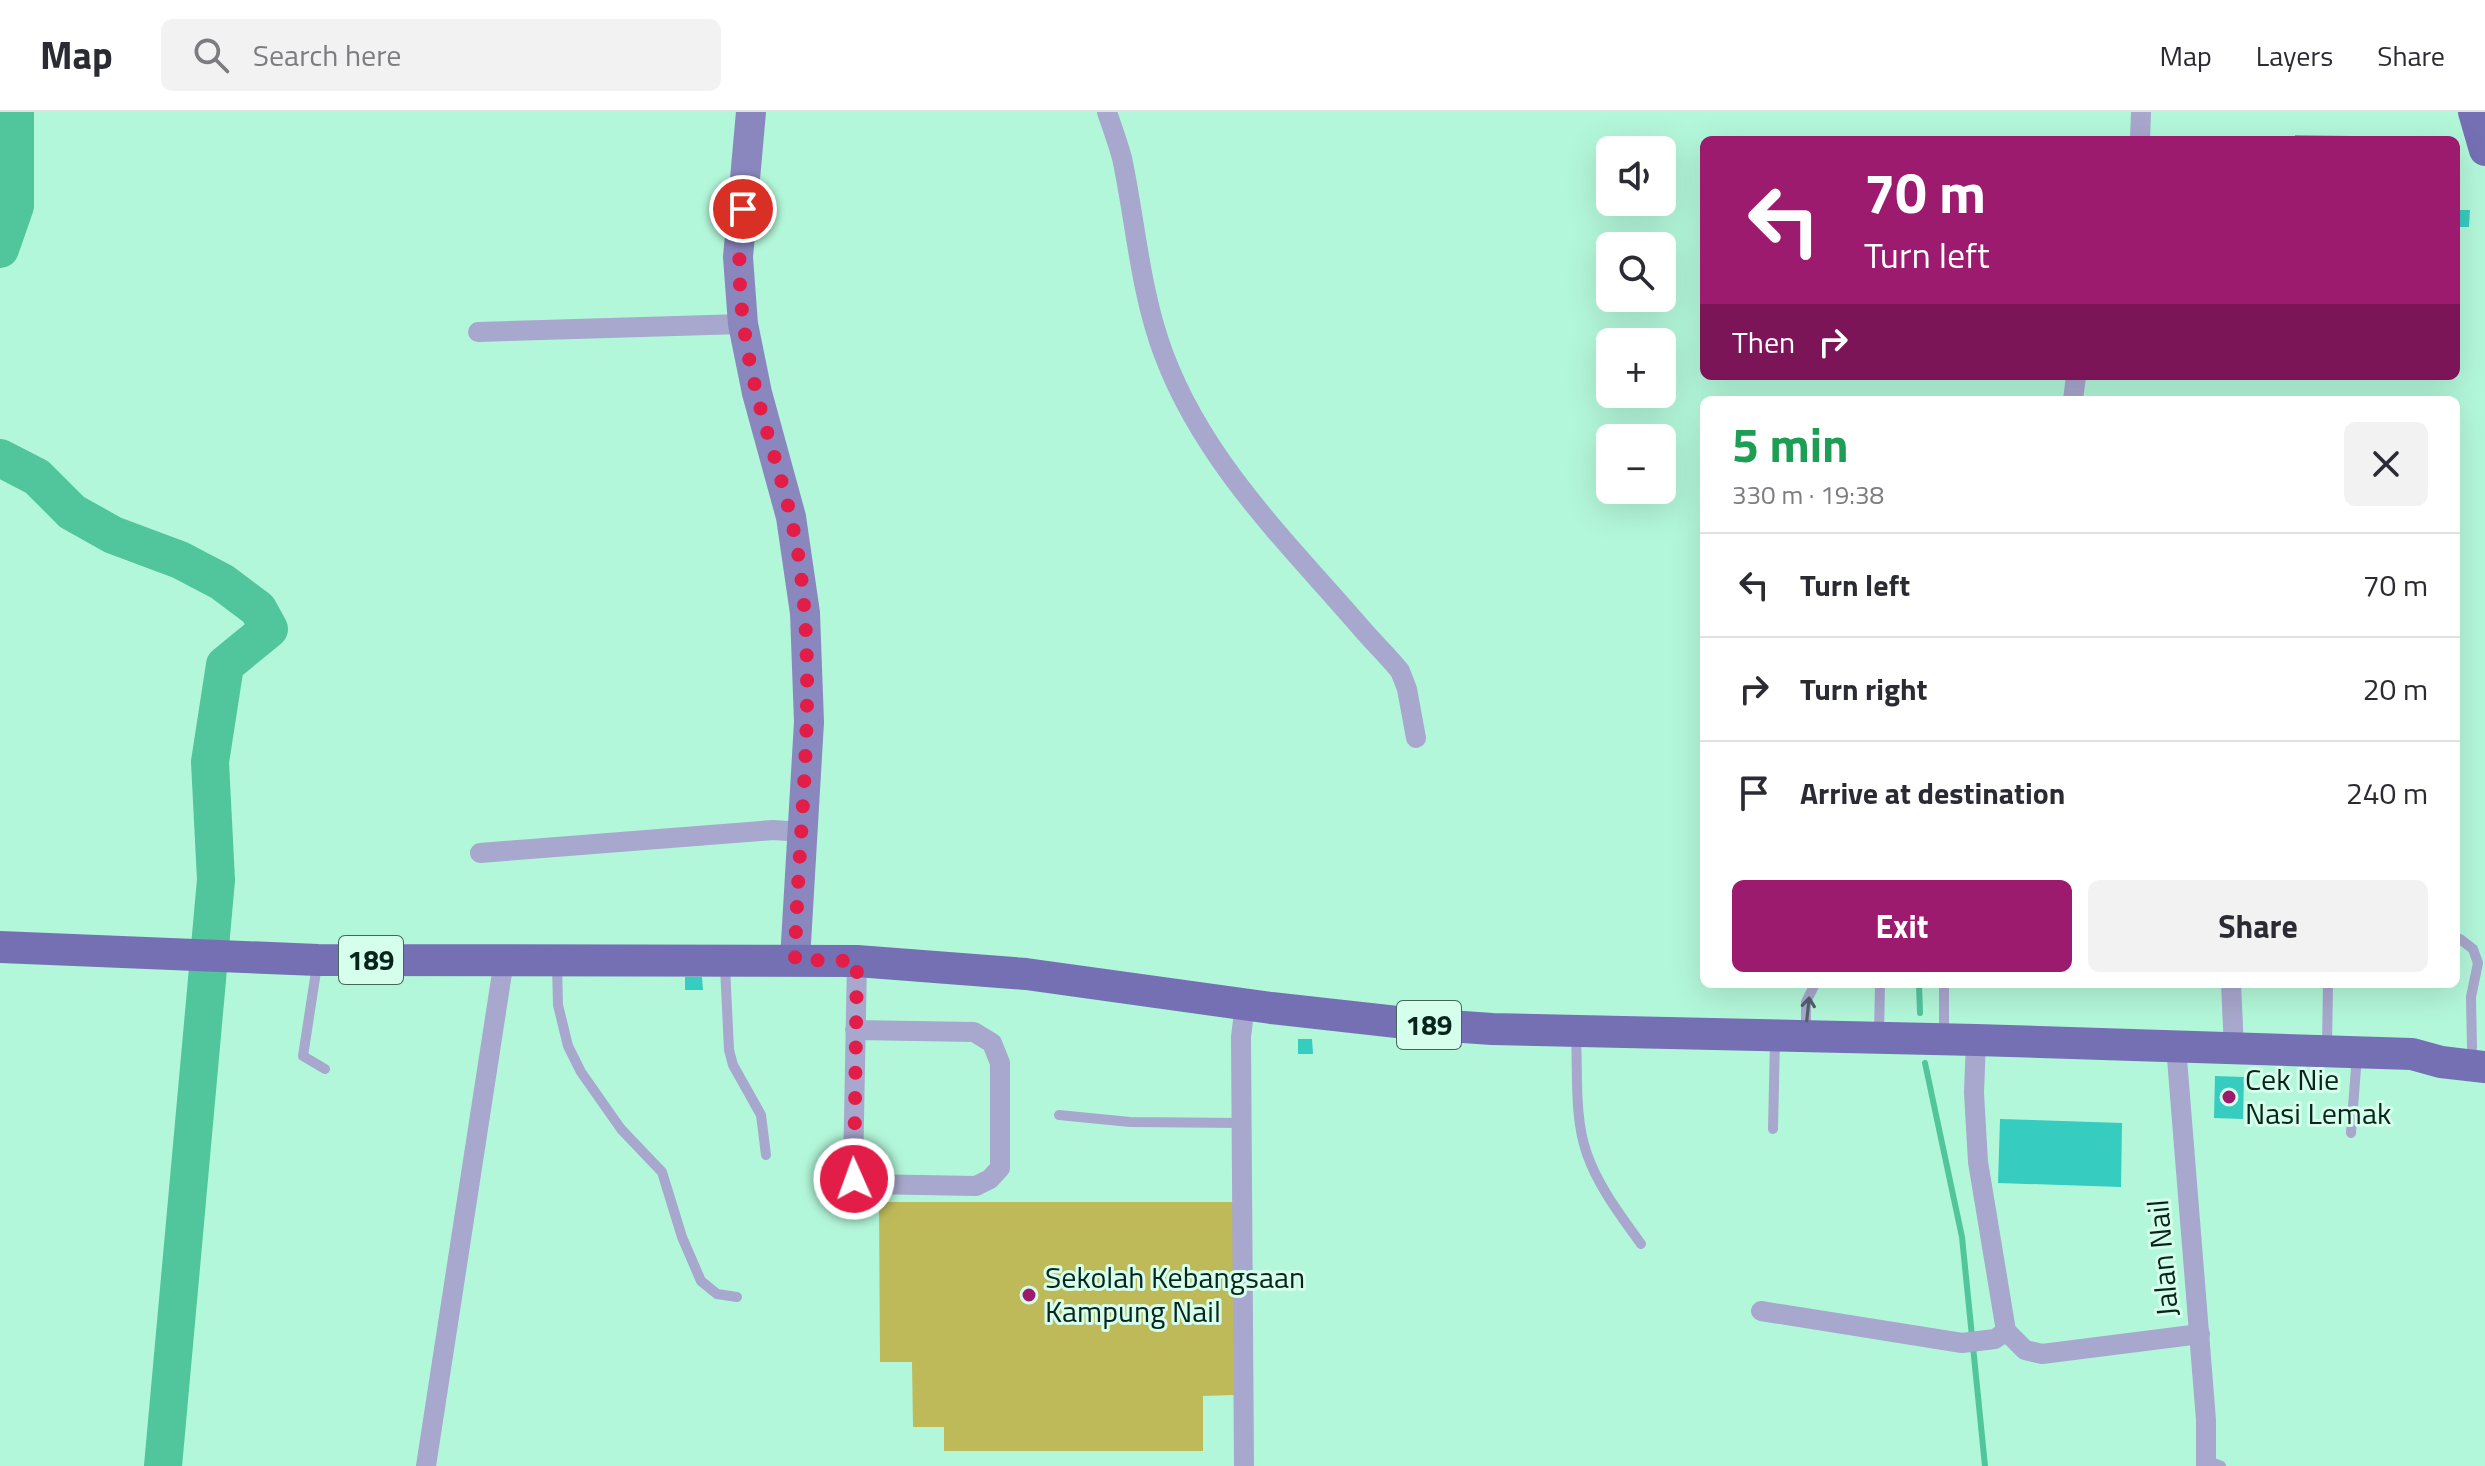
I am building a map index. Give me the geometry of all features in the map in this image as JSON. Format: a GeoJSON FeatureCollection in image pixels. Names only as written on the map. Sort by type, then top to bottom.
{"type":"FeatureCollection","features":[{"type":"Feature","properties":{"kind":"main road"},"geometry":{"type":"LineString","coordinates":[[2474,112],[2485,150]]}},
{"type":"Feature","properties":{"kind":"main road","name":"189"},"geometry":{"type":"LineString","coordinates":[[0,947],[318,960],[857,961],[1026,974],[1406,1023],[1576,1031],[2481,1054]]}},
{"type":"Feature","properties":{"kind":"street"},"geometry":{"type":"LineString","coordinates":[[751,112],[738,257],[743,324],[799,559],[805,613],[809,722],[795,960]]}},
{"type":"Feature","properties":{"kind":"street"},"geometry":{"type":"LineString","coordinates":[[1107,112],[1121,156],[1153,319],[1163,354],[1180,394],[1232,478],[1400,671],[1407,689],[1416,738]]}},
{"type":"Feature","properties":{"kind":"street"},"geometry":{"type":"LineString","coordinates":[[2140,136],[2141,112]]}},
{"type":"Feature","properties":{"kind":"street"},"geometry":{"type":"LineString","coordinates":[[478,332],[743,324]]}},
{"type":"Feature","properties":{"kind":"street"},"geometry":{"type":"LineString","coordinates":[[480,853],[773,830],[803,832]]}},
{"type":"Feature","properties":{"kind":"street"},"geometry":{"type":"LineString","coordinates":[[426,1466],[504,960]]}},
{"type":"Feature","properties":{"kind":"street"},"geometry":{"type":"LineString","coordinates":[[855,1030],[974,1032],[992,1043],[1000,1063],[1000,1168],[990,1179],[976,1186],[865,1184],[854,1179],[855,1030],[857,961]]}},
{"type":"Feature","properties":{"kind":"street"},"geometry":{"type":"LineString","coordinates":[[2231,988],[2234,1048]]}},
{"type":"Feature","properties":{"kind":"street"},"geometry":{"type":"LineString","coordinates":[[1244,1466],[1241,1037],[1245,1004]]}},
{"type":"Feature","properties":{"kind":"street"},"geometry":{"type":"LineString","coordinates":[[1960,1039],[1974,1093],[1978,1162],[2006,1331],[2025,1350],[2042,1354],[2200,1334]]}},
{"type":"Feature","properties":{"kind":"street","name":"Jalan Nail"},"geometry":{"type":"LineString","coordinates":[[2176,1046],[2211,1464]]}},
{"type":"Feature","properties":{"kind":"street"},"geometry":{"type":"LineString","coordinates":[[1761,1311],[1972,1343],[1995,1339],[2006,1331]]}},
{"type":"Feature","properties":{"kind":"lane"},"geometry":{"type":"LineString","coordinates":[[2460,939],[2473,949],[2478,963],[2471,997],[2481,1054]]}},
{"type":"Feature","properties":{"kind":"lane"},"geometry":{"type":"LineString","coordinates":[[318,960],[303,1056],[325,1069]]}},
{"type":"Feature","properties":{"kind":"lane"},"geometry":{"type":"LineString","coordinates":[[557,960],[558,1005],[568,1046],[581,1072],[621,1129],[662,1172],[682,1237],[701,1281],[717,1294],[737,1297]]}},
{"type":"Feature","properties":{"kind":"lane"},"geometry":{"type":"LineString","coordinates":[[725,960],[726,1037],[733,1065],[761,1115],[766,1155]]}},
{"type":"Feature","properties":{"kind":"lane"},"geometry":{"type":"LineString","coordinates":[[1773,1129],[1790,1035],[1813,988]]}},
{"type":"Feature","properties":{"kind":"lane"},"geometry":{"type":"LineString","coordinates":[[1879,1038],[1880,988]]}},
{"type":"Feature","properties":{"kind":"lane"},"geometry":{"type":"LineString","coordinates":[[1945,988],[1960,1039]]}},
{"type":"Feature","properties":{"kind":"lane"},"geometry":{"type":"LineString","coordinates":[[2329,988],[2342,1052],[2351,1133]]}},
{"type":"Feature","properties":{"kind":"lane"},"geometry":{"type":"LineString","coordinates":[[1576,1031],[1580,1127],[1587,1154],[1612,1202],[1641,1244]]}},
{"type":"Feature","properties":{"kind":"lane"},"geometry":{"type":"LineString","coordinates":[[1059,1115],[1130,1122],[1243,1123]]}},
{"type":"Feature","properties":{"kind":"shaded area","name":"Sekolah Kebangsaan Kampung Nail"},"geometry":{"type":"Polygon","coordinates":[[[879,1202],[1233,1202],[1234,1395],[1203,1396],[1203,1451],[944,1451],[944,1427],[913,1427],[912,1362],[880,1362],[879,1202]]]}},
{"type":"Feature","properties":{"kind":"building"},"geometry":{"type":"Polygon","coordinates":[[[2460,210],[2470,210],[2469,227],[2460,227],[2460,210]]]}},
{"type":"Feature","properties":{"kind":"building"},"geometry":{"type":"Polygon","coordinates":[[[685,977],[702,977],[703,990],[685,990],[685,977]]]}},
{"type":"Feature","properties":{"kind":"building"},"geometry":{"type":"Polygon","coordinates":[[[1298,1039],[1312,1039],[1313,1054],[1298,1054],[1298,1039]]]}},
{"type":"Feature","properties":{"kind":"building","name":"Cek Nie Nasi Lemak"},"geometry":{"type":"Polygon","coordinates":[[[2215,1076],[2244,1077],[2243,1119],[2214,1118],[2215,1076]]]}},
{"type":"Feature","properties":{"kind":"building"},"geometry":{"type":"Polygon","coordinates":[[[2000,1119],[2122,1123],[2121,1187],[1998,1183],[2000,1119]]]}},
{"type":"Feature","properties":{"kind":"waterway"},"geometry":{"type":"LineString","coordinates":[[0,249],[15,206],[15,112]]}},
{"type":"Feature","properties":{"kind":"waterway"},"geometry":{"type":"LineString","coordinates":[[0,458],[37,477],[72,512],[113,535],[180,560],[222,582],[258,609],[269,629],[225,665],[210,762],[216,880],[163,1466]]}},
{"type":"Feature","properties":{"kind":"waterway"},"geometry":{"type":"LineString","coordinates":[[1919,988],[1920,1013]]}},
{"type":"Feature","properties":{"kind":"waterway"},"geometry":{"type":"LineString","coordinates":[[1925,1063],[1962,1237],[1985,1466]]}},
{"type":"Feature","properties":{"kind":"place","name":"Cek Nie Nasi Lemak"},"geometry":{"type":"Point","coordinates":[2229,1097]}},
{"type":"Feature","properties":{"kind":"place","name":"Sekolah Kebangsaan Kampung Nail"},"geometry":{"type":"Point","coordinates":[1029,1295]}},
{"type":"Feature","properties":{"kind":"route"},"geometry":{"type":"LineString","coordinates":[[743,209],[738,280],[743,324],[765,426],[791,517],[805,613],[809,722],[795,960],[857,961],[854,1179]]}}]}
